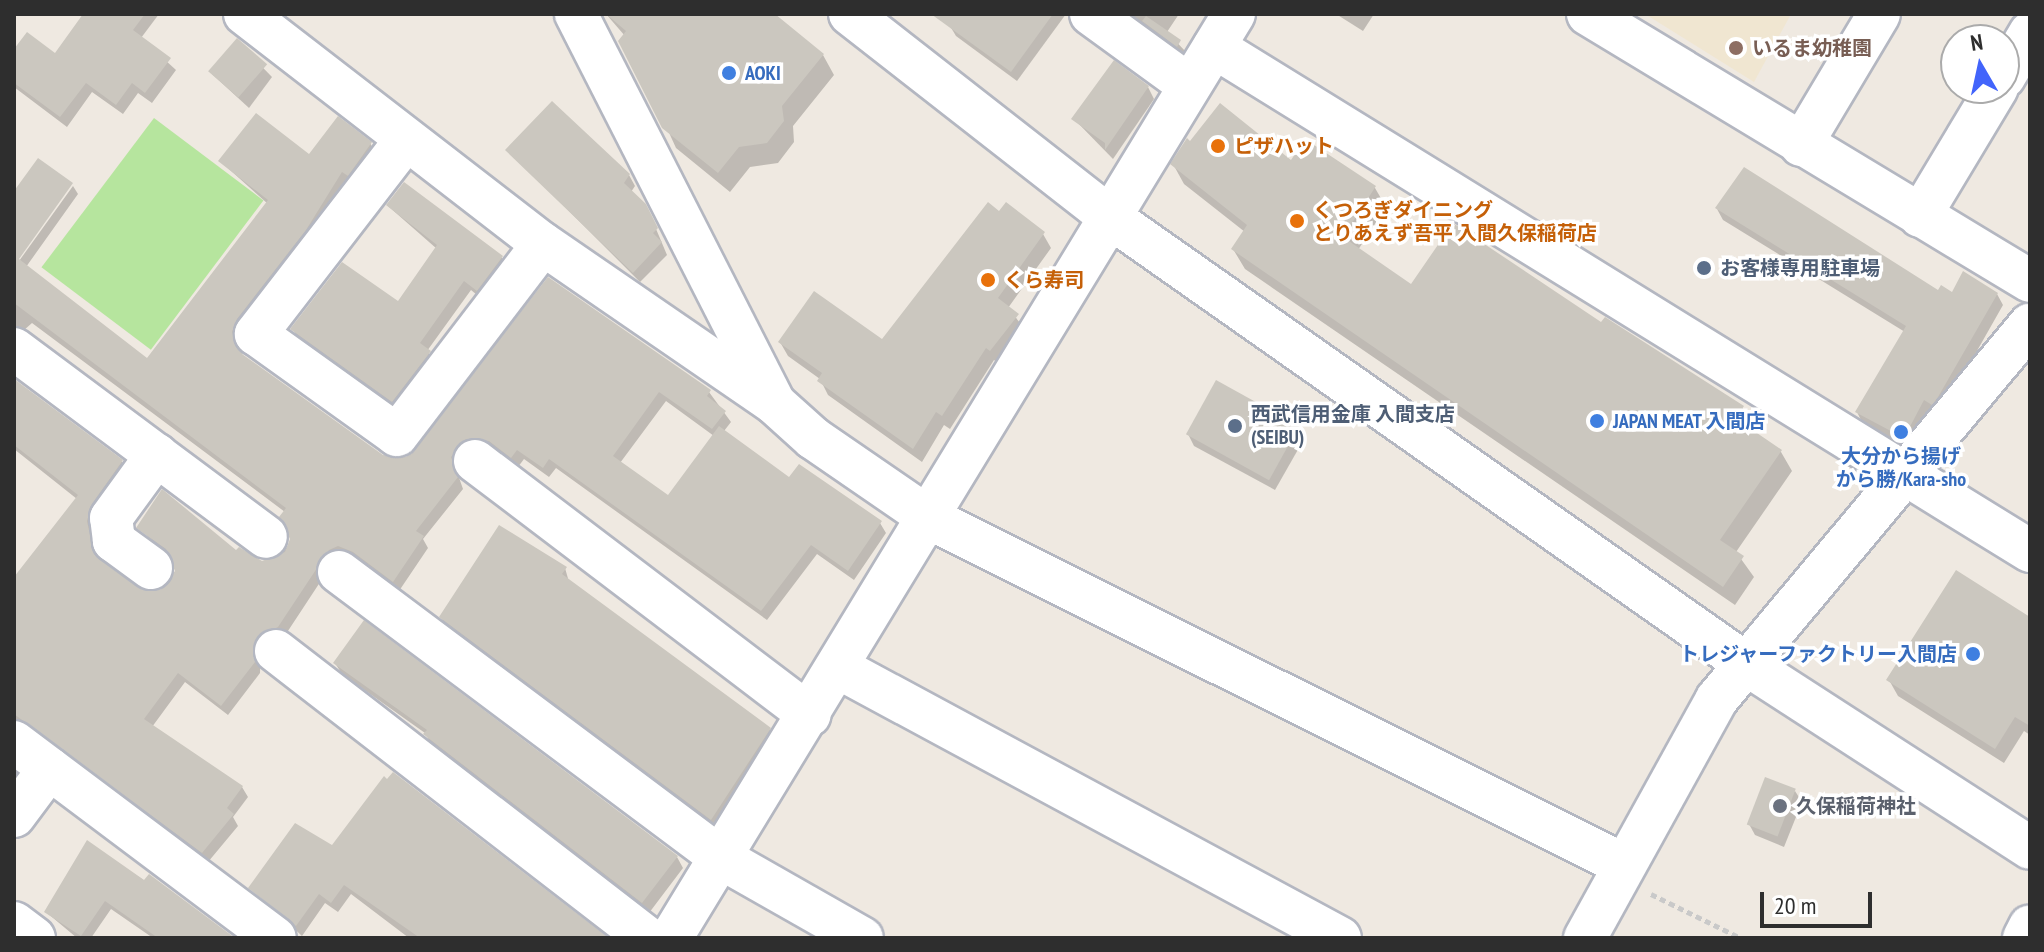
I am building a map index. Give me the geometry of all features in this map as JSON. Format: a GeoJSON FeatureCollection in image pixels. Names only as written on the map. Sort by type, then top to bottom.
{"type":"FeatureCollection","features":[{"type":"Feature","properties":{"kind":"street"},"geometry":{"type":"LineString","coordinates":[[245,14],[405,141],[543,244],[773,402],[813,438],[931,519],[1621,871]]}},
{"type":"Feature","properties":{"kind":"street"},"geometry":{"type":"LineString","coordinates":[[576,14],[773,402]]}},
{"type":"Feature","properties":{"kind":"street"},"geometry":{"type":"LineString","coordinates":[[850,14],[1111,218],[1746,664],[2030,848]]}},
{"type":"Feature","properties":{"kind":"street"},"geometry":{"type":"LineString","coordinates":[[1091,14],[1190,86]]}},
{"type":"Feature","properties":{"kind":"street"},"geometry":{"type":"LineString","coordinates":[[1588,14],[2030,281]]}},
{"type":"Feature","properties":{"kind":"street"},"geometry":{"type":"LineString","coordinates":[[1801,145],[1879,14]]}},
{"type":"Feature","properties":{"kind":"street"},"geometry":{"type":"LineString","coordinates":[[671,938],[931,519],[1224,30],[1903,475],[2030,551]]}},
{"type":"Feature","properties":{"kind":"street"},"geometry":{"type":"LineString","coordinates":[[1920,216],[1987,104]]}},
{"type":"Feature","properties":{"kind":"street"},"geometry":{"type":"LineString","coordinates":[[405,141],[256,334],[397,435],[543,244]]}},
{"type":"Feature","properties":{"kind":"street"},"geometry":{"type":"LineString","coordinates":[[1585,938],[1717,699],[2030,325]]}},
{"type":"Feature","properties":{"kind":"street"},"geometry":{"type":"LineString","coordinates":[[14,349],[266,537]]}},
{"type":"Feature","properties":{"kind":"street"},"geometry":{"type":"LineString","coordinates":[[151,568],[114,541],[111,518],[157,455]]}},
{"type":"Feature","properties":{"kind":"street"},"geometry":{"type":"LineString","coordinates":[[475,461],[810,715]]}},
{"type":"Feature","properties":{"kind":"street"},"geometry":{"type":"LineString","coordinates":[[339,572],[721,858],[862,938]]}},
{"type":"Feature","properties":{"kind":"street"},"geometry":{"type":"LineString","coordinates":[[276,651],[648,938]]}},
{"type":"Feature","properties":{"kind":"street"},"geometry":{"type":"LineString","coordinates":[[839,668],[1332,936]]}},
{"type":"Feature","properties":{"kind":"street"},"geometry":{"type":"LineString","coordinates":[[14,742],[275,938]]}},
{"type":"Feature","properties":{"kind":"street"},"geometry":{"type":"LineString","coordinates":[[14,816],[49,769]]}},
{"type":"Feature","properties":{"kind":"street"},"geometry":{"type":"LineString","coordinates":[[14,923],[34,938]]}},
{"type":"Feature","properties":{"kind":"street"},"geometry":{"type":"LineString","coordinates":[[2024,938],[2030,926]]}},
{"type":"Feature","properties":{"kind":"path"},"geometry":{"type":"LineString","coordinates":[[1621,871],[1741,938]]}},
{"type":"Feature","properties":{"kind":"shaded area","name":"いるま幼稚園"},"geometry":{"type":"Polygon","coordinates":[[[1645,14],[1791,14],[1754,82],[1645,14]]]}},
{"type":"Feature","properties":{"kind":"green space"},"geometry":{"type":"Polygon","coordinates":[[[154,118],[263,200],[151,350],[41,267],[154,118]]]}},
{"type":"Feature","properties":{"kind":"building"},"geometry":{"type":"Polygon","coordinates":[[[83,14],[145,14],[133,30],[171,58],[145,93],[132,83],[116,105],[86,83],[60,117],[14,83],[14,49],[27,32],[55,53],[83,14]]]}},
{"type":"Feature","properties":{"kind":"building"},"geometry":{"type":"Polygon","coordinates":[[[606,14],[775,14],[824,54],[782,106],[784,121],[767,143],[739,147],[718,173],[662,128],[618,41],[626,31],[606,14]]]}},
{"type":"Feature","properties":{"kind":"building"},"geometry":{"type":"Polygon","coordinates":[[[931,14],[1053,14],[1011,72],[931,14]]]}},
{"type":"Feature","properties":{"kind":"building"},"geometry":{"type":"Polygon","coordinates":[[[1146,16],[1181,40],[1177,47],[1142,21],[1146,16]]]}},
{"type":"Feature","properties":{"kind":"building"},"geometry":{"type":"Polygon","coordinates":[[[237,38],[267,64],[238,97],[208,71],[237,38]]]}},
{"type":"Feature","properties":{"kind":"building"},"geometry":{"type":"Polygon","coordinates":[[[1114,60],[1149,86],[1105,150],[1105,143],[1071,119],[1114,60]]]}},
{"type":"Feature","properties":{"kind":"building"},"geometry":{"type":"Polygon","coordinates":[[[552,101],[630,174],[624,183],[646,204],[658,228],[653,233],[662,242],[633,273],[505,150],[552,101]]]}},
{"type":"Feature","properties":{"kind":"building"},"geometry":{"type":"Polygon","coordinates":[[[1220,103],[1291,160],[1305,139],[1376,186],[1343,237],[1411,284],[1453,223],[1601,322],[1605,317],[1744,406],[1735,418],[1782,450],[1720,540],[1744,556],[1723,587],[1231,249],[1247,225],[1170,164],[1187,138],[1190,141],[1220,103]]]}},
{"type":"Feature","properties":{"kind":"building"},"geometry":{"type":"Polygon","coordinates":[[[256,113],[309,154],[338,116],[372,142],[348,176],[342,172],[306,230],[237,319],[232,332],[242,354],[383,455],[406,457],[548,277],[711,390],[707,396],[726,411],[712,429],[659,392],[613,456],[668,495],[719,426],[789,477],[799,464],[882,521],[848,571],[811,545],[761,611],[549,459],[543,468],[517,450],[511,458],[489,441],[466,439],[451,457],[458,477],[416,531],[424,536],[393,582],[353,552],[338,546],[329,550],[278,627],[257,637],[255,662],[221,706],[178,673],[144,719],[243,786],[227,808],[234,814],[202,853],[14,714],[14,577],[78,495],[14,445],[14,379],[123,460],[92,504],[87,521],[94,554],[137,587],[160,590],[175,571],[166,549],[136,528],[162,489],[236,550],[239,547],[262,561],[285,552],[290,539],[279,517],[286,508],[14,303],[14,191],[38,158],[73,183],[19,259],[147,358],[268,200],[218,161],[256,113]]]}},
{"type":"Feature","properties":{"kind":"building"},"geometry":{"type":"Polygon","coordinates":[[[1744,167],[1938,290],[1941,285],[1952,292],[1963,271],[1998,293],[1938,397],[1932,405],[1924,400],[1904,438],[1855,412],[1906,326],[1715,208],[1744,167]]]}},
{"type":"Feature","properties":{"kind":"building"},"geometry":{"type":"Polygon","coordinates":[[[404,182],[503,256],[477,291],[464,281],[420,343],[431,351],[392,402],[290,329],[342,262],[398,301],[437,245],[386,205],[404,182]]]}},
{"type":"Feature","properties":{"kind":"building"},"geometry":{"type":"Polygon","coordinates":[[[988,202],[999,211],[1006,202],[1045,232],[998,298],[1019,314],[990,351],[986,348],[942,416],[936,412],[913,449],[817,381],[822,373],[778,342],[814,291],[882,339],[988,202]]]}},
{"type":"Feature","properties":{"kind":"building"},"geometry":{"type":"Polygon","coordinates":[[[1216,380],[1299,426],[1269,480],[1186,434],[1216,380]]]}},
{"type":"Feature","properties":{"kind":"building"},"geometry":{"type":"Polygon","coordinates":[[[499,525],[567,567],[562,574],[771,728],[711,820],[439,617],[499,525]]]}},
{"type":"Feature","properties":{"kind":"building"},"geometry":{"type":"Polygon","coordinates":[[[1956,570],[2030,617],[2030,726],[2015,717],[1995,749],[1886,680],[1956,570]]]}},
{"type":"Feature","properties":{"kind":"building"},"geometry":{"type":"Polygon","coordinates":[[[364,620],[678,856],[642,903],[423,734],[427,730],[333,663],[364,620]]]}},
{"type":"Feature","properties":{"kind":"building"},"geometry":{"type":"Polygon","coordinates":[[[393,772],[609,938],[420,938],[344,885],[331,903],[319,894],[296,926],[248,888],[295,823],[332,845],[384,776],[387,779],[393,772]]]}},
{"type":"Feature","properties":{"kind":"building"},"geometry":{"type":"Polygon","coordinates":[[[1765,777],[1796,789],[1778,836],[1747,825],[1765,777]]]}},
{"type":"Feature","properties":{"kind":"building"},"geometry":{"type":"Polygon","coordinates":[[[87,840],[144,880],[149,874],[235,938],[158,938],[105,901],[81,936],[44,912],[87,840]]]}},
{"type":"Feature","properties":{"kind":"place","name":"いるま幼稚園"},"geometry":{"type":"Point","coordinates":[1736,48]}},
{"type":"Feature","properties":{"kind":"place","name":"AOKI"},"geometry":{"type":"Point","coordinates":[729,73]}},
{"type":"Feature","properties":{"kind":"place","name":"ピザハット"},"geometry":{"type":"Point","coordinates":[1218,146]}},
{"type":"Feature","properties":{"kind":"place","name":"くつろぎダイニング とりあえず吾平 入間久保稲荷店"},"geometry":{"type":"Point","coordinates":[1297,221]}},
{"type":"Feature","properties":{"kind":"place","name":"お客様専用駐車場"},"geometry":{"type":"Point","coordinates":[1704,268]}},
{"type":"Feature","properties":{"kind":"place","name":"くら寿司"},"geometry":{"type":"Point","coordinates":[988,280]}},
{"type":"Feature","properties":{"kind":"place","name":"JAPAN MEAT 入間店"},"geometry":{"type":"Point","coordinates":[1597,421]}},
{"type":"Feature","properties":{"kind":"place","name":"西武信用金庫 入間支店 (SEIBU)"},"geometry":{"type":"Point","coordinates":[1235,426]}},
{"type":"Feature","properties":{"kind":"place","name":"大分から揚げ から勝/Kara-sho"},"geometry":{"type":"Point","coordinates":[1901,432]}},
{"type":"Feature","properties":{"kind":"place","name":"トレジャーファクトリー入間店"},"geometry":{"type":"Point","coordinates":[1973,654]}},
{"type":"Feature","properties":{"kind":"place","name":"久保稲荷神社"},"geometry":{"type":"Point","coordinates":[1780,806]}}]}
